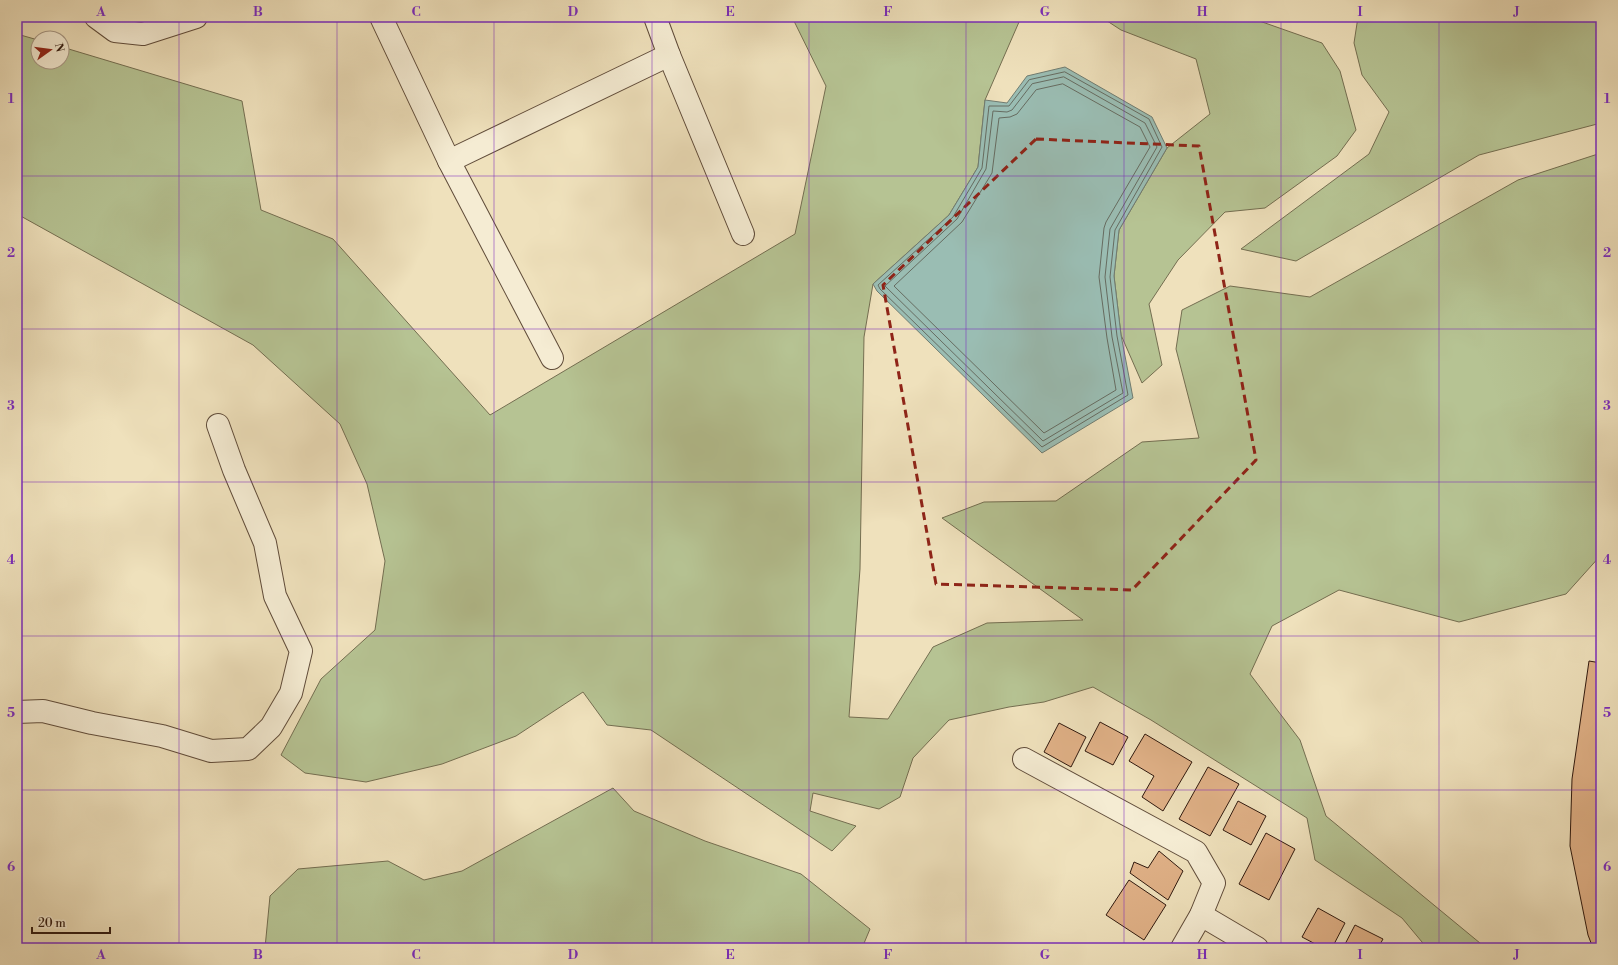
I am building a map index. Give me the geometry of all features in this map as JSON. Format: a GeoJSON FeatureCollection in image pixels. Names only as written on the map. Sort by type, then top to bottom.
{"type":"FeatureCollection","features":[{"type":"Feature","properties":{"kind":"street"},"geometry":{"type":"LineString","coordinates":[[96,17],[115,31],[143,34],[196,17]]}},
{"type":"Feature","properties":{"kind":"street"},"geometry":{"type":"LineString","coordinates":[[381,17],[449,160],[552,358]]}},
{"type":"Feature","properties":{"kind":"street"},"geometry":{"type":"LineString","coordinates":[[655,17],[669,56],[743,234]]}},
{"type":"Feature","properties":{"kind":"street"},"geometry":{"type":"LineString","coordinates":[[449,160],[669,56]]}},
{"type":"Feature","properties":{"kind":"street"},"geometry":{"type":"LineString","coordinates":[[17,712],[43,711],[92,723],[162,736],[212,751],[248,749],[271,728],[291,693],[301,651],[275,596],[265,543],[234,470],[218,425]]}},
{"type":"Feature","properties":{"kind":"street"},"geometry":{"type":"LineString","coordinates":[[1024,759],[1196,852],[1214,883],[1201,915],[1182,948]]}},
{"type":"Feature","properties":{"kind":"street"},"geometry":{"type":"LineString","coordinates":[[1201,915],[1257,948]]}},
{"type":"Feature","properties":{"kind":"highlighted area"},"geometry":{"type":"Polygon","coordinates":[[[1036,139],[1199,146],[1256,460],[1132,590],[936,584],[883,285],[1036,139]]]}},
{"type":"Feature","properties":{"kind":"green space"},"geometry":{"type":"Polygon","coordinates":[[[792,17],[1018,17],[1019,22],[985,100],[978,167],[949,215],[873,284],[864,337],[860,569],[849,717],[888,719],[933,647],[987,623],[1083,620],[942,518],[984,502],[1056,501],[1142,442],[1199,438],[1176,349],[1182,310],[1230,286],[1310,297],[1518,180],[1601,153],[1601,555],[1566,594],[1459,622],[1339,590],[1272,626],[1250,674],[1300,740],[1326,816],[1486,948],[1427,948],[1402,918],[1315,860],[1307,818],[1151,720],[1093,687],[1044,702],[1009,707],[949,720],[913,758],[900,797],[879,809],[813,793],[810,811],[856,826],[832,851],[651,730],[607,725],[583,692],[516,736],[442,764],[366,782],[305,773],[281,755],[321,679],[375,630],[385,561],[367,484],[340,424],[253,345],[17,214],[17,34],[30,38],[30,70],[70,70],[70,49],[242,101],[261,210],[333,239],[490,415],[795,234],[826,86],[792,17]]]}},
{"type":"Feature","properties":{"kind":"green space"},"geometry":{"type":"Polygon","coordinates":[[[1101,17],[1248,17],[1322,43],[1340,71],[1356,130],[1337,156],[1265,208],[1225,212],[1178,260],[1149,304],[1162,365],[1142,383],[1121,335],[1114,276],[1119,230],[1167,148],[1210,114],[1196,59],[1121,30],[1101,17]]]}},
{"type":"Feature","properties":{"kind":"green space"},"geometry":{"type":"Polygon","coordinates":[[[1358,17],[1601,17],[1601,123],[1479,155],[1296,261],[1241,249],[1369,154],[1389,112],[1362,75],[1354,43],[1358,17]]]}},
{"type":"Feature","properties":{"kind":"green space"},"geometry":{"type":"Polygon","coordinates":[[[613,788],[634,811],[705,841],[801,874],[870,929],[862,948],[265,948],[270,896],[298,869],[388,861],[424,880],[462,871],[613,788]]]}},
{"type":"Feature","properties":{"kind":"water"},"geometry":{"type":"Polygon","coordinates":[[[1065,67],[1152,117],[1167,148],[1119,230],[1114,276],[1121,335],[1133,398],[1042,453],[877,291],[873,284],[949,215],[978,167],[985,100],[1007,103],[1027,76],[1065,67]]]}},
{"type":"Feature","properties":{"kind":"building"},"geometry":{"type":"Polygon","coordinates":[[[1589,661],[1601,663],[1601,948],[1593,948],[1588,935],[1570,846],[1572,779],[1589,661]]]}},
{"type":"Feature","properties":{"kind":"building"},"geometry":{"type":"Polygon","coordinates":[[[1100,722],[1128,737],[1113,765],[1085,751],[1100,722]]]}},
{"type":"Feature","properties":{"kind":"building"},"geometry":{"type":"Polygon","coordinates":[[[1059,723],[1086,737],[1071,767],[1044,752],[1059,723]]]}},
{"type":"Feature","properties":{"kind":"building"},"geometry":{"type":"Polygon","coordinates":[[[1145,734],[1192,762],[1163,811],[1142,797],[1154,776],[1129,761],[1145,734]]]}},
{"type":"Feature","properties":{"kind":"building"},"geometry":{"type":"Polygon","coordinates":[[[1208,767],[1239,784],[1210,836],[1179,819],[1208,767]]]}},
{"type":"Feature","properties":{"kind":"building"},"geometry":{"type":"Polygon","coordinates":[[[1238,801],[1266,816],[1251,845],[1223,830],[1238,801]]]}},
{"type":"Feature","properties":{"kind":"building"},"geometry":{"type":"Polygon","coordinates":[[[1266,833],[1295,849],[1269,900],[1239,884],[1266,833]]]}},
{"type":"Feature","properties":{"kind":"building"},"geometry":{"type":"Polygon","coordinates":[[[1159,851],[1183,871],[1168,900],[1130,873],[1134,862],[1148,868],[1159,851]]]}},
{"type":"Feature","properties":{"kind":"building"},"geometry":{"type":"Polygon","coordinates":[[[1129,880],[1166,905],[1144,940],[1106,915],[1129,880]]]}},
{"type":"Feature","properties":{"kind":"building"},"geometry":{"type":"Polygon","coordinates":[[[1318,908],[1345,923],[1332,948],[1323,948],[1302,937],[1318,908]]]}},
{"type":"Feature","properties":{"kind":"building"},"geometry":{"type":"Polygon","coordinates":[[[1355,925],[1383,939],[1378,948],[1343,948],[1355,925]]]}}]}
